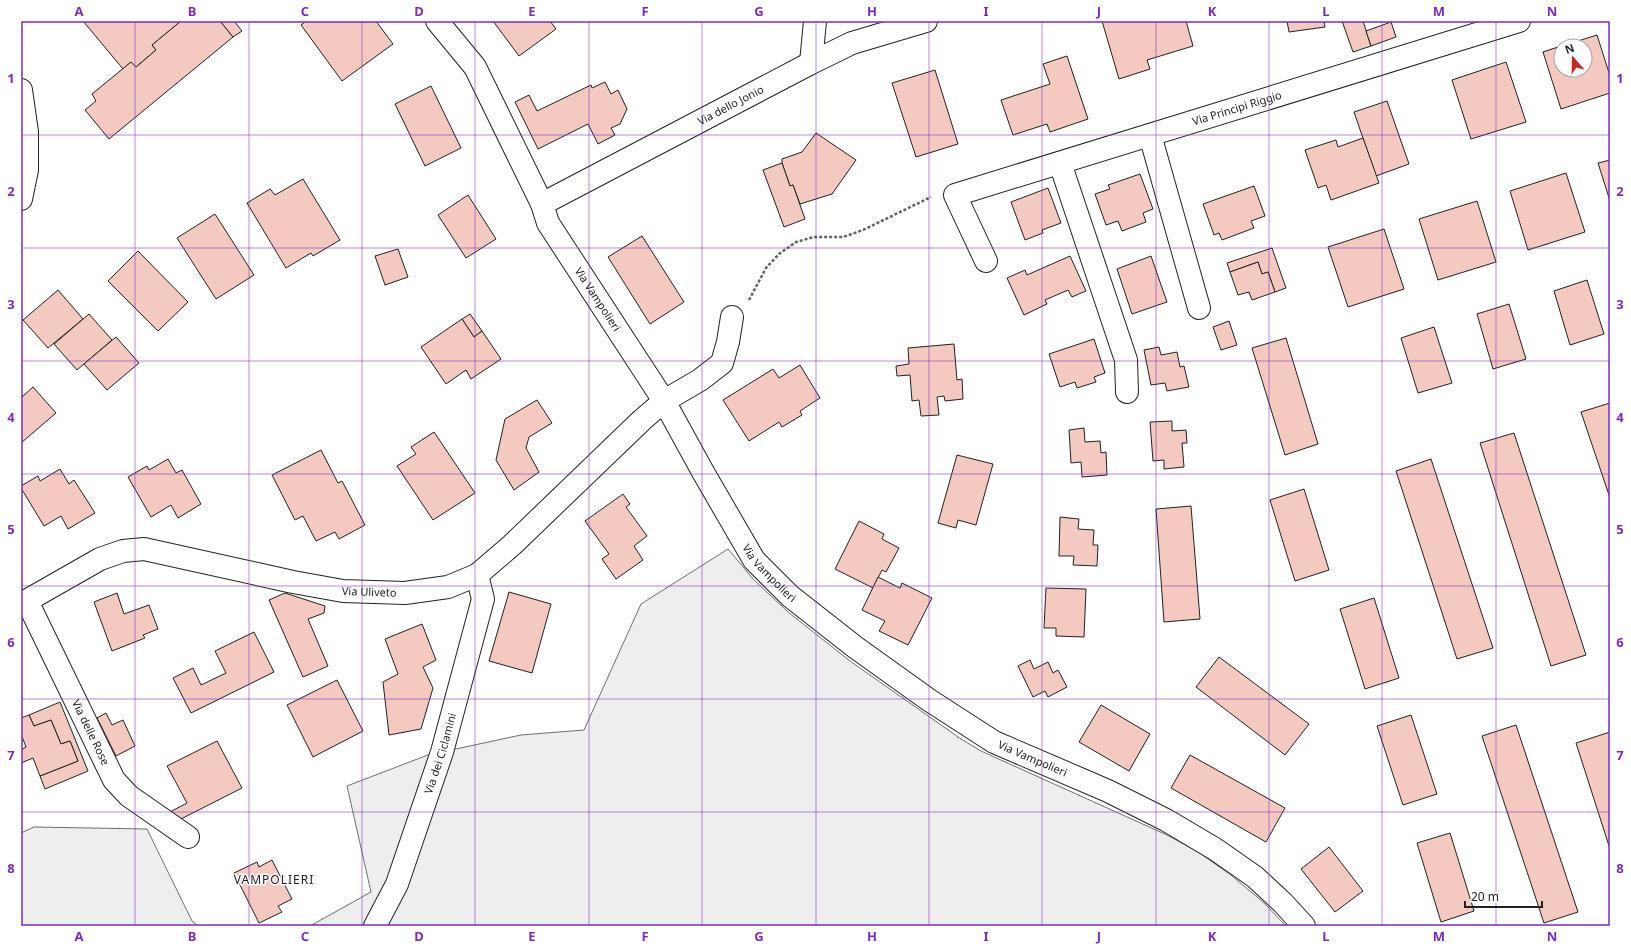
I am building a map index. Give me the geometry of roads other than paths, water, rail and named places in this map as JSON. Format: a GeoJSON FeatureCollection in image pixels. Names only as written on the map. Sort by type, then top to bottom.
{"type":"FeatureCollection","features":[{"type":"Feature","properties":{"kind":"street","name":"Via Vampolieri"},"geometry":{"type":"LineString","coordinates":[[438,21],[474,67],[542,204],[548,223],[664,401],[754,560],[790,596],[861,652],[929,700],[994,742],[1108,791],[1166,820],[1215,848],[1255,877],[1283,903],[1304,926]]}},
{"type":"Feature","properties":{"kind":"street"},"geometry":{"type":"LineString","coordinates":[[811,63],[815,21]]}},
{"type":"Feature","properties":{"kind":"street","name":"Via dello Jonio"},"geometry":{"type":"LineString","coordinates":[[542,204],[811,63],[852,44],[926,21]]}},
{"type":"Feature","properties":{"kind":"street","name":"Via Principi Riggio"},"geometry":{"type":"LineString","coordinates":[[986,261],[955,195],[1519,21]]}},
{"type":"Feature","properties":{"kind":"street"},"geometry":{"type":"LineString","coordinates":[[21,90],[27,132],[28,170],[21,199]]}},
{"type":"Feature","properties":{"kind":"street"},"geometry":{"type":"LineString","coordinates":[[1150,135],[1199,308]]}},
{"type":"Feature","properties":{"kind":"street"},"geometry":{"type":"LineString","coordinates":[[1060,163],[1126,360],[1127,392]]}},
{"type":"Feature","properties":{"kind":"street","name":"Via Uliveto"},"geometry":{"type":"LineString","coordinates":[[24,603],[100,559],[124,551],[144,549],[293,582],[343,591],[404,593],[448,587],[477,575],[512,545],[642,420],[664,401],[700,380],[722,363],[728,342],[732,317]]}},
{"type":"Feature","properties":{"kind":"street","name":"Via dei Ciclamini"},"geometry":{"type":"LineString","coordinates":[[375,926],[397,884],[442,752],[483,598],[477,575]]}},
{"type":"Feature","properties":{"kind":"street","name":"Via delle Rose"},"geometry":{"type":"LineString","coordinates":[[24,603],[114,780],[129,796],[188,837]]}},
{"type":"Feature","properties":{"kind":"district","name":"VAMPOLIERI"},"geometry":{"type":"Point","coordinates":[274,880]}}]}
